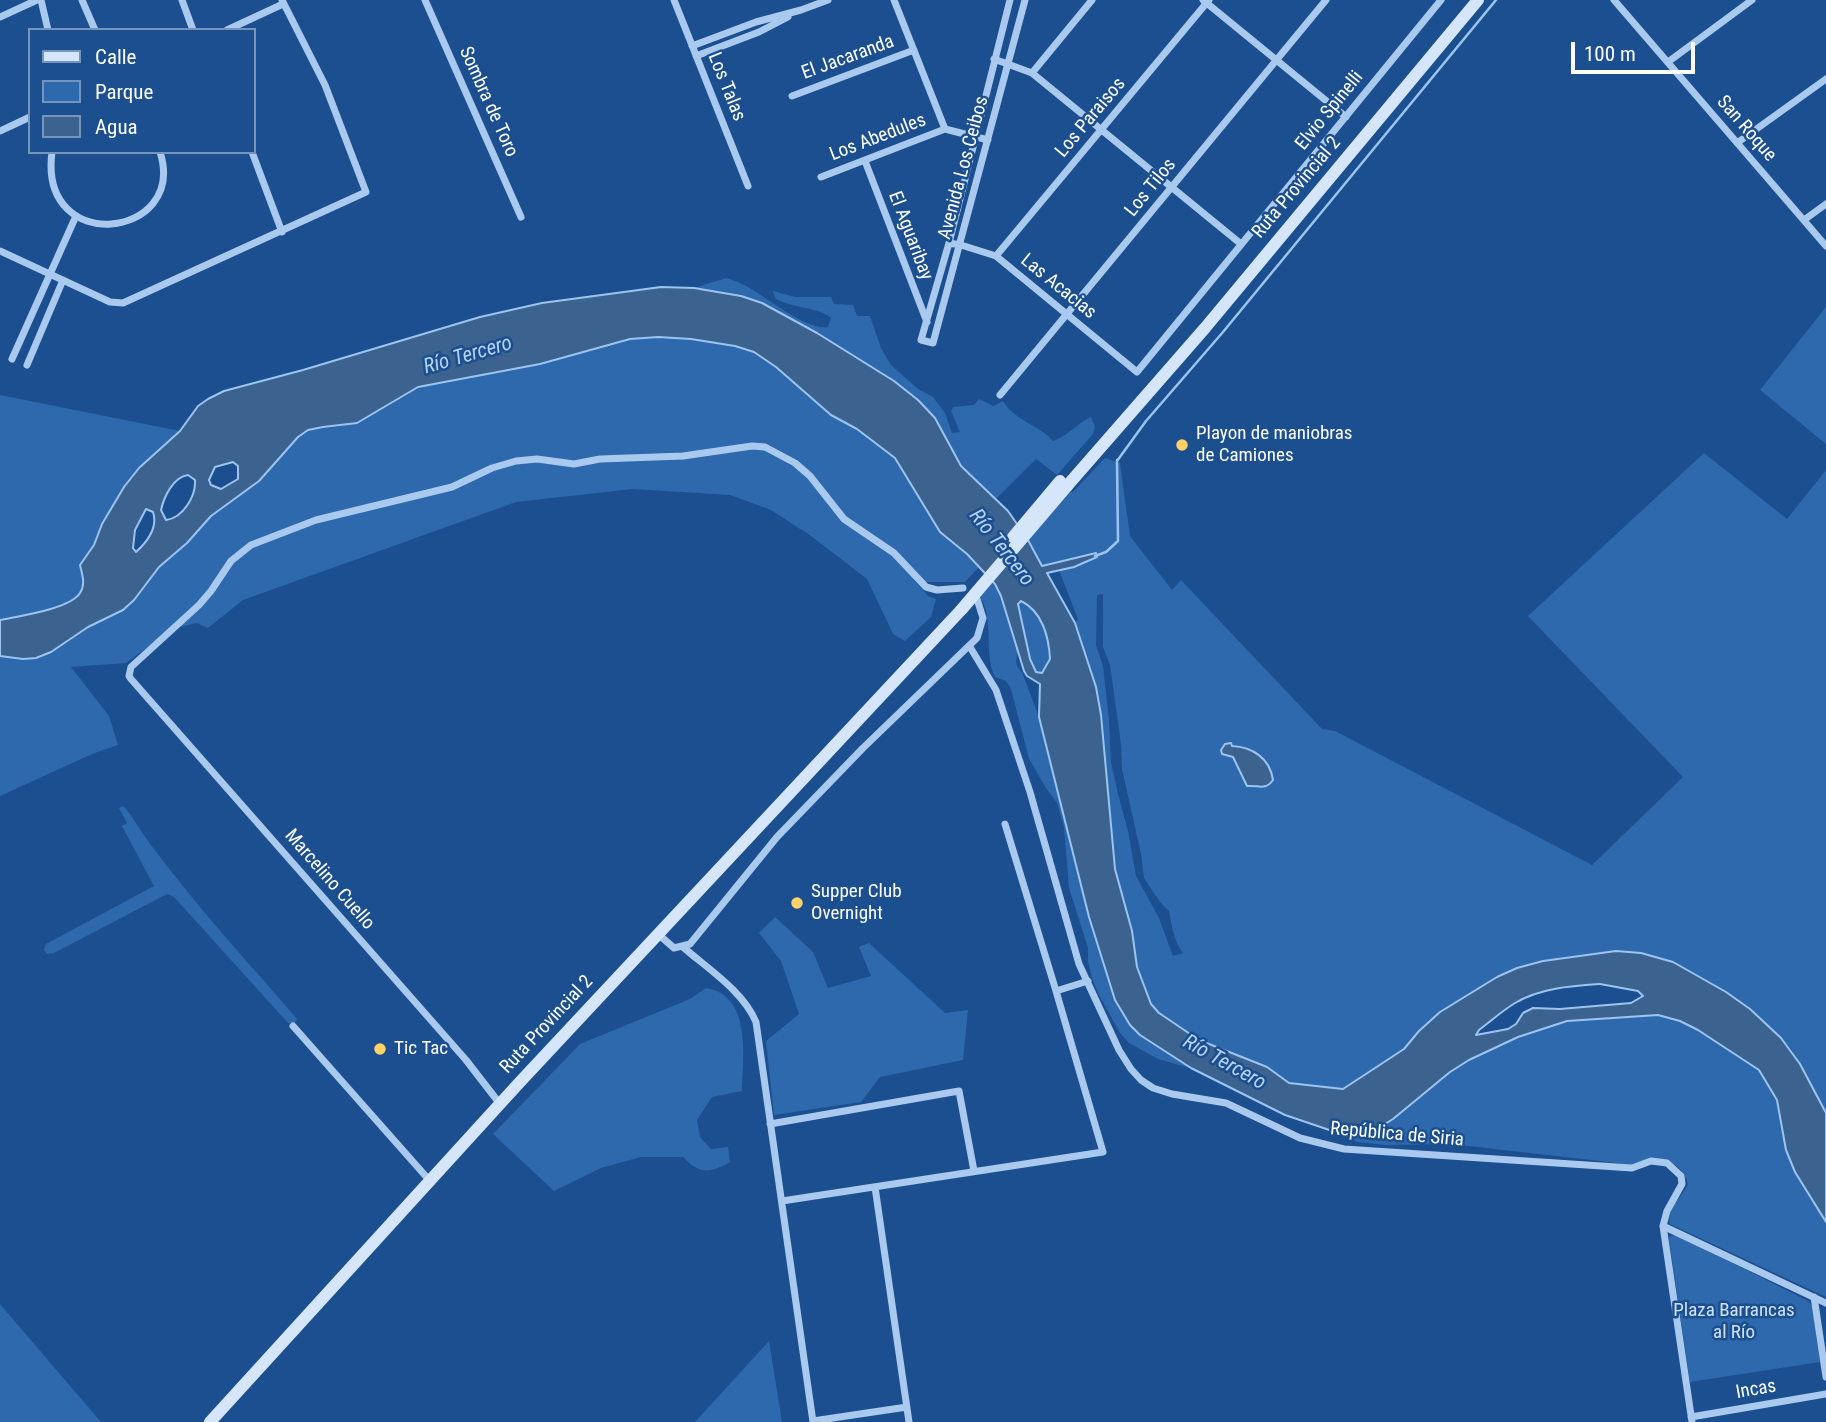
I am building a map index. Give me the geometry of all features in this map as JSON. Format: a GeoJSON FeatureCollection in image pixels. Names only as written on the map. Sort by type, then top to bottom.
{"type":"FeatureCollection","features":[{"type":"Feature","properties":{"kind":"main road"},"geometry":{"type":"LineString","coordinates":[[1341,165],[1354,138],[1468,0]]}},
{"type":"Feature","properties":{"kind":"main road","name":"Ruta Provincial 2"},"geometry":{"type":"LineString","coordinates":[[210,1422],[500,1104],[916,659],[1064,484],[1144,399],[1478,0]]}},
{"type":"Feature","properties":{"kind":"street"},"geometry":{"type":"LineString","coordinates":[[0,16],[39,0],[47,28]]}},
{"type":"Feature","properties":{"kind":"street"},"geometry":{"type":"LineString","coordinates":[[82,0],[94,28]]}},
{"type":"Feature","properties":{"kind":"street"},"geometry":{"type":"LineString","coordinates":[[182,0],[192,28]]}},
{"type":"Feature","properties":{"kind":"street","name":"Sombra de Toro"},"geometry":{"type":"LineString","coordinates":[[425,0],[521,217]]}},
{"type":"Feature","properties":{"kind":"street","name":"Los Talas"},"geometry":{"type":"LineString","coordinates":[[674,0],[748,186]]}},
{"type":"Feature","properties":{"kind":"street"},"geometry":{"type":"LineString","coordinates":[[797,0],[801,10]]}},
{"type":"Feature","properties":{"kind":"street"},"geometry":{"type":"LineString","coordinates":[[692,46],[828,0]]}},
{"type":"Feature","properties":{"kind":"street"},"geometry":{"type":"LineString","coordinates":[[894,0],[945,129]]}},
{"type":"Feature","properties":{"kind":"street","name":"Avenida Los Ceibos"},"geometry":{"type":"LineString","coordinates":[[1010,0],[922,340],[933,343],[1025,0]]}},
{"type":"Feature","properties":{"kind":"street"},"geometry":{"type":"LineString","coordinates":[[1032,73],[1092,0]]}},
{"type":"Feature","properties":{"kind":"street","name":"Los Tilos"},"geometry":{"type":"LineString","coordinates":[[1000,396],[1326,0]]}},
{"type":"Feature","properties":{"kind":"street","name":"Elvio Spinelli"},"geometry":{"type":"LineString","coordinates":[[1138,372],[1441,0]]}},
{"type":"Feature","properties":{"kind":"street","name":"San Roque"},"geometry":{"type":"LineString","coordinates":[[1614,0],[1826,246]]}},
{"type":"Feature","properties":{"kind":"street"},"geometry":{"type":"LineString","coordinates":[[1668,62],[1752,0]]}},
{"type":"Feature","properties":{"kind":"street"},"geometry":{"type":"LineString","coordinates":[[1206,1],[1346,117]]}},
{"type":"Feature","properties":{"kind":"street","name":"Los Paraisos"},"geometry":{"type":"LineString","coordinates":[[996,256],[1102,131],[1206,1]]}},
{"type":"Feature","properties":{"kind":"street"},"geometry":{"type":"LineString","coordinates":[[0,251],[110,302],[123,303],[366,192],[325,85],[283,2],[231,28]]}},
{"type":"Feature","properties":{"kind":"street"},"geometry":{"type":"LineString","coordinates":[[696,56],[759,32],[801,10]]}},
{"type":"Feature","properties":{"kind":"street","name":"El Jacaranda"},"geometry":{"type":"LineString","coordinates":[[792,96],[914,50]]}},
{"type":"Feature","properties":{"kind":"street"},"geometry":{"type":"LineString","coordinates":[[994,59],[1032,73],[1241,244]]}},
{"type":"Feature","properties":{"kind":"street"},"geometry":{"type":"LineString","coordinates":[[1737,143],[1826,79]]}},
{"type":"Feature","properties":{"kind":"street"},"geometry":{"type":"LineString","coordinates":[[0,131],[28,118]]}},
{"type":"Feature","properties":{"kind":"street","name":"Los Abedules"},"geometry":{"type":"LineString","coordinates":[[821,177],[945,129],[988,140]]}},
{"type":"Feature","properties":{"kind":"street"},"geometry":{"type":"LineString","coordinates":[[52,154],[52,185],[62,202],[76,216],[89,223],[102,225],[125,223],[147,209],[160,189],[163,166],[160,154]]}},
{"type":"Feature","properties":{"kind":"street"},"geometry":{"type":"LineString","coordinates":[[254,154],[282,232]]}},
{"type":"Feature","properties":{"kind":"street","name":"El Aguaribay"},"geometry":{"type":"LineString","coordinates":[[864,161],[927,323]]}},
{"type":"Feature","properties":{"kind":"street"},"geometry":{"type":"LineString","coordinates":[[1804,220],[1826,204]]}},
{"type":"Feature","properties":{"kind":"street"},"geometry":{"type":"LineString","coordinates":[[12,359],[76,216]]}},
{"type":"Feature","properties":{"kind":"street","name":"Las Acacias"},"geometry":{"type":"LineString","coordinates":[[949,243],[996,256],[1138,372]]}},
{"type":"Feature","properties":{"kind":"street"},"geometry":{"type":"LineString","coordinates":[[27,365],[64,280]]}},
{"type":"Feature","properties":{"kind":"street","name":"Marcelino Cuello"},"geometry":{"type":"LineString","coordinates":[[500,1104],[466,1060],[131,679],[131,667],[212,592],[231,561],[251,545],[316,520],[452,487],[492,468],[516,461],[537,459],[574,464],[600,459],[683,457],[741,447],[765,447],[795,463],[810,476],[844,519],[894,553],[926,587],[937,590],[963,588]]}},
{"type":"Feature","properties":{"kind":"street"},"geometry":{"type":"LineString","coordinates":[[658,934],[674,948],[683,947],[696,937],[777,837],[863,748],[970,647],[982,627],[982,611],[977,599]]}},
{"type":"Feature","properties":{"kind":"street","name":"República de Siria"},"geometry":{"type":"LineString","coordinates":[[970,647],[996,690],[1030,792],[1079,964],[1119,1050],[1141,1080],[1153,1088],[1172,1094],[1226,1103],[1300,1138],[1344,1149],[1632,1168],[1651,1161],[1667,1163],[1681,1176],[1682,1184],[1667,1211],[1663,1226]]}},
{"type":"Feature","properties":{"kind":"street"},"geometry":{"type":"LineString","coordinates":[[782,1201],[1103,1152],[1005,824]]}},
{"type":"Feature","properties":{"kind":"street"},"geometry":{"type":"LineString","coordinates":[[683,947],[751,1010],[755,1022],[813,1421],[906,1407]]}},
{"type":"Feature","properties":{"kind":"street"},"geometry":{"type":"LineString","coordinates":[[1056,991],[1088,981]]}},
{"type":"Feature","properties":{"kind":"street"},"geometry":{"type":"LineString","coordinates":[[293,1026],[431,1182]]}},
{"type":"Feature","properties":{"kind":"street"},"geometry":{"type":"LineString","coordinates":[[770,1124],[959,1091],[974,1171]]}},
{"type":"Feature","properties":{"kind":"street"},"geometry":{"type":"LineString","coordinates":[[875,1187],[909,1422]]}},
{"type":"Feature","properties":{"kind":"street"},"geometry":{"type":"LineString","coordinates":[[1663,1226],[1826,1303]]}},
{"type":"Feature","properties":{"kind":"street"},"geometry":{"type":"LineString","coordinates":[[1663,1226],[1691,1420]]}},
{"type":"Feature","properties":{"kind":"street"},"geometry":{"type":"LineString","coordinates":[[1814,1297],[1826,1377]]}},
{"type":"Feature","properties":{"kind":"street","name":"Incas"},"geometry":{"type":"LineString","coordinates":[[1691,1420],[1826,1394]]}},
{"type":"Feature","properties":{"kind":"green space"},"geometry":{"type":"Polygon","coordinates":[[[726,278],[751,289],[796,318],[819,327],[828,327],[831,318],[820,312],[782,302],[775,298],[773,291],[795,297],[831,297],[834,304],[853,305],[857,316],[870,316],[881,348],[891,365],[918,389],[933,397],[945,413],[952,433],[960,432],[951,411],[953,407],[974,405],[979,399],[993,406],[1003,401],[1014,413],[1053,441],[1091,417],[1095,426],[1093,434],[1057,475],[1036,459],[996,499],[961,466],[935,418],[894,381],[817,333],[762,303],[741,296],[694,288],[726,278]]]}},
{"type":"Feature","properties":{"kind":"green space"},"geometry":{"type":"Polygon","coordinates":[[[1826,307],[1826,444],[1760,390],[1826,307]]]}},
{"type":"Feature","properties":{"kind":"green space"},"geometry":{"type":"Polygon","coordinates":[[[658,337],[712,340],[754,352],[776,367],[813,400],[895,458],[940,532],[980,566],[965,582],[916,582],[928,596],[936,599],[931,617],[905,641],[893,634],[867,579],[811,536],[771,510],[730,495],[633,489],[516,502],[243,600],[208,628],[197,623],[167,630],[126,663],[71,667],[109,716],[118,745],[0,796],[0,656],[36,658],[123,610],[159,567],[187,543],[211,516],[259,481],[298,437],[308,430],[342,426],[388,406],[418,387],[511,369],[630,339],[658,337]]]}},
{"type":"Feature","properties":{"kind":"green space"},"geometry":{"type":"Polygon","coordinates":[[[0,395],[180,431],[139,468],[124,487],[81,565],[83,583],[80,593],[55,608],[0,620],[0,395]]]}},
{"type":"Feature","properties":{"kind":"green space"},"geometry":{"type":"Polygon","coordinates":[[[1704,453],[1787,519],[1826,470],[1826,1113],[1791,1049],[1750,1009],[1673,962],[1641,953],[1616,951],[1543,961],[1497,976],[1427,1023],[1404,1049],[1343,1089],[1289,1083],[1253,1061],[1199,1040],[1171,1023],[1151,1004],[1137,967],[1132,931],[1115,869],[1101,714],[1096,687],[1075,623],[1078,619],[1059,570],[1063,562],[1042,566],[1028,540],[1071,491],[1073,492],[1105,458],[1120,463],[1130,536],[1172,590],[1181,580],[1322,729],[1335,731],[1592,865],[1683,777],[1528,616],[1704,453]],[[1103,594],[1097,595],[1096,645],[1103,666],[1111,762],[1136,876],[1159,918],[1173,956],[1183,953],[1175,938],[1169,911],[1144,878],[1122,769],[1110,665],[1103,647],[1103,594]]]}},
{"type":"Feature","properties":{"kind":"green space"},"geometry":{"type":"Polygon","coordinates":[[[993,582],[1001,596],[1019,651],[1017,665],[1039,717],[1089,917],[1115,1000],[1122,1013],[1190,1068],[1158,1059],[1129,1043],[1120,1033],[1098,993],[1088,962],[1088,948],[1069,888],[1064,827],[1057,803],[1029,759],[1011,689],[1006,681],[995,677],[992,667],[987,616],[980,597],[993,582]]]}},
{"type":"Feature","properties":{"kind":"green space"},"geometry":{"type":"Polygon","coordinates":[[[1020,601],[1034,611],[1046,634],[1050,659],[1042,673],[1036,672],[1030,659],[1018,604],[1020,601]]]}},
{"type":"Feature","properties":{"kind":"green space"},"geometry":{"type":"Polygon","coordinates":[[[123,806],[188,893],[297,1019],[295,1023],[288,1023],[174,897],[167,894],[54,953],[47,954],[44,950],[46,944],[154,886],[122,826],[127,823],[119,808],[123,806]]]}},
{"type":"Feature","properties":{"kind":"green space"},"geometry":{"type":"Polygon","coordinates":[[[775,917],[813,952],[828,988],[871,976],[859,947],[869,943],[945,1013],[968,1010],[963,1060],[880,1077],[861,1102],[774,1115],[766,1041],[799,1014],[781,961],[759,933],[775,917]]]}},
{"type":"Feature","properties":{"kind":"green space"},"geometry":{"type":"Polygon","coordinates":[[[706,988],[721,993],[731,1002],[742,1030],[742,1091],[712,1097],[697,1120],[700,1137],[711,1149],[728,1147],[730,1162],[716,1169],[705,1170],[695,1167],[683,1157],[641,1157],[601,1168],[554,1191],[493,1134],[580,1044],[690,999],[706,988]]]}},
{"type":"Feature","properties":{"kind":"green space"},"geometry":{"type":"Polygon","coordinates":[[[1658,1015],[1680,1021],[1698,1030],[1746,1060],[1770,1085],[1777,1100],[1786,1150],[1795,1172],[1826,1222],[1826,1297],[1670,1224],[1673,1208],[1688,1184],[1679,1169],[1666,1161],[1650,1160],[1634,1165],[1451,1144],[1385,1145],[1357,1142],[1350,1137],[1379,1126],[1467,1061],[1515,1037],[1575,1019],[1658,1015]]]}},
{"type":"Feature","properties":{"kind":"green space","name":"Plaza Barrancas al Río"},"geometry":{"type":"Polygon","coordinates":[[[1677,1235],[1808,1301],[1812,1306],[1820,1362],[1690,1382],[1669,1239],[1670,1236],[1677,1235]]]}},
{"type":"Feature","properties":{"kind":"green space"},"geometry":{"type":"Polygon","coordinates":[[[0,1304],[101,1422],[0,1422],[0,1304]]]}},
{"type":"Feature","properties":{"kind":"green space"},"geometry":{"type":"Polygon","coordinates":[[[769,1341],[782,1422],[695,1422],[769,1341]]]}},
{"type":"Feature","properties":{"kind":"water","name":"Río Tercero"},"geometry":{"type":"Polygon","coordinates":[[[661,287],[694,288],[741,296],[762,303],[817,333],[894,381],[918,400],[935,418],[961,466],[1008,511],[1042,566],[1096,553],[1097,557],[1074,567],[1047,573],[1075,623],[1096,687],[1115,869],[1132,931],[1137,967],[1151,1004],[1159,1013],[1199,1040],[1267,1067],[1289,1083],[1343,1089],[1404,1049],[1440,1012],[1497,977],[1517,968],[1543,961],[1616,951],[1641,953],[1673,962],[1750,1009],[1781,1038],[1800,1064],[1826,1113],[1826,1222],[1795,1172],[1786,1150],[1777,1100],[1759,1070],[1698,1030],[1680,1021],[1658,1015],[1567,1021],[1518,1037],[1450,1072],[1393,1119],[1375,1130],[1350,1137],[1285,1115],[1191,1068],[1140,1035],[1130,1025],[1115,1000],[1089,917],[1039,717],[1040,684],[1024,671],[995,584],[967,554],[940,532],[895,458],[857,429],[831,415],[776,367],[754,352],[735,346],[691,339],[630,339],[540,364],[418,387],[357,423],[308,430],[298,437],[259,481],[211,516],[187,543],[159,567],[123,610],[36,658],[0,656],[0,620],[55,608],[80,593],[83,583],[80,565],[94,545],[102,524],[124,487],[139,468],[180,431],[198,406],[208,399],[224,391],[480,317],[542,303],[661,287]],[[233,462],[215,467],[209,480],[211,485],[221,489],[238,479],[238,466],[233,462]],[[188,475],[170,488],[164,499],[161,510],[166,520],[183,511],[193,493],[195,480],[188,475]],[[146,509],[135,530],[133,548],[136,552],[150,534],[154,523],[153,512],[146,509]],[[1021,601],[1018,604],[1030,659],[1036,672],[1042,673],[1050,659],[1049,651],[1039,618],[1021,601]],[[1600,984],[1545,991],[1525,998],[1501,1013],[1476,1035],[1508,1029],[1516,1024],[1523,1013],[1533,1008],[1560,1009],[1631,1003],[1643,996],[1638,991],[1600,984]]]}},
{"type":"Feature","properties":{"kind":"water"},"geometry":{"type":"Polygon","coordinates":[[[1231,743],[1232,746],[1259,755],[1268,766],[1273,780],[1264,786],[1247,786],[1233,757],[1222,754],[1221,750],[1225,744],[1231,743]]]}},
{"type":"Feature","properties":{"kind":"waterway"},"geometry":{"type":"LineString","coordinates":[[1117,461],[1146,421],[1223,332],[1496,0]]}},
{"type":"Feature","properties":{"kind":"waterway"},"geometry":{"type":"LineString","coordinates":[[1095,556],[1106,552],[1118,541],[1117,460]]}},
{"type":"Feature","properties":{"kind":"place","name":"Playon de maniobras de Camiones"},"geometry":{"type":"Point","coordinates":[1182,445]}},
{"type":"Feature","properties":{"kind":"place","name":"Supper Club Overnight"},"geometry":{"type":"Point","coordinates":[797,903]}},
{"type":"Feature","properties":{"kind":"place","name":"Tic Tac"},"geometry":{"type":"Point","coordinates":[380,1049]}}]}
